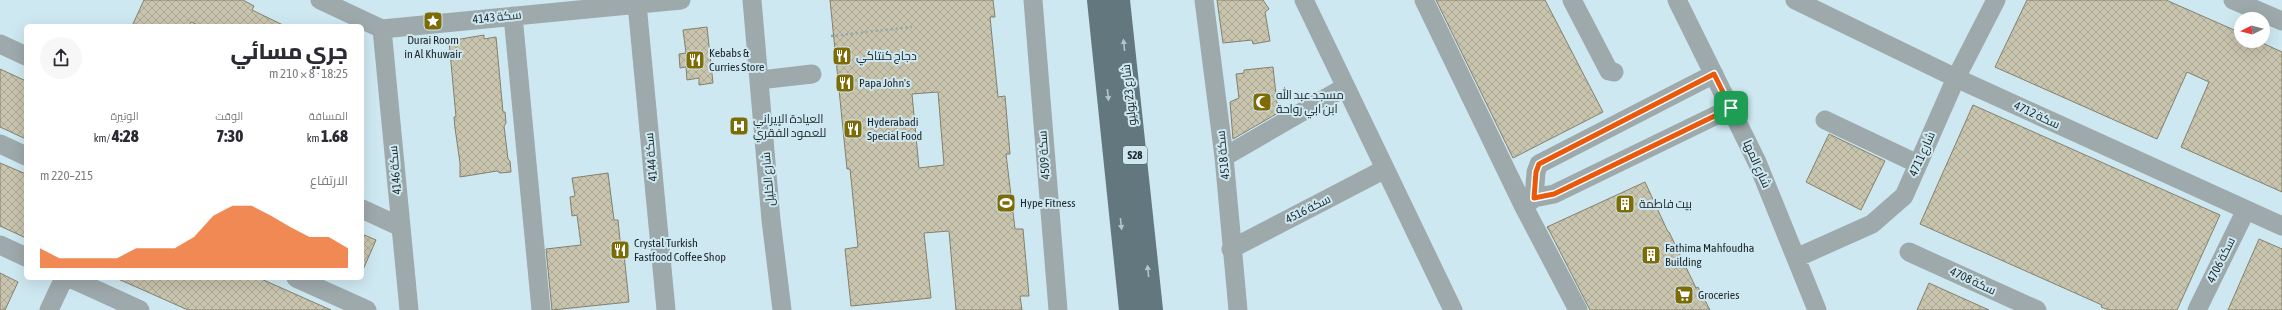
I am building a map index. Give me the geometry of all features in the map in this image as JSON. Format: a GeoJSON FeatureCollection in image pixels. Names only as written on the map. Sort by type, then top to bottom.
{"type":"FeatureCollection","features":[{"type":"Feature","properties":{"kind":"main road","name":"شارع 23 يوليو"},"geometry":{"type":"LineString","coordinates":[[1098,0],[1130,310]]}},
{"type":"Feature","properties":{"kind":"main road","name":"شارع 23 يوليو"},"geometry":{"type":"LineString","coordinates":[[1119,0],[1152,310]]}},
{"type":"Feature","properties":{"kind":"street"},"geometry":{"type":"LineString","coordinates":[[320,0],[382,29]]}},
{"type":"Feature","properties":{"kind":"street","name":"سكة 4143"},"geometry":{"type":"LineString","coordinates":[[382,29],[513,16],[580,5],[636,4],[681,0]]}},
{"type":"Feature","properties":{"kind":"street","name":"شارع الخليل"},"geometry":{"type":"LineString","coordinates":[[752,0],[771,220],[782,310]]}},
{"type":"Feature","properties":{"kind":"street","name":"سكة 4509"},"geometry":{"type":"LineString","coordinates":[[1033,0],[1058,310]]}},
{"type":"Feature","properties":{"kind":"street","name":"سكة 4518"},"geometry":{"type":"LineString","coordinates":[[1204,0],[1224,157],[1231,250],[1238,310]]}},
{"type":"Feature","properties":{"kind":"street"},"geometry":{"type":"LineString","coordinates":[[1304,0],[1450,309]]}},
{"type":"Feature","properties":{"kind":"street"},"geometry":{"type":"LineString","coordinates":[[1424,0],[1529,202],[1578,310]]}},
{"type":"Feature","properties":{"kind":"street"},"geometry":{"type":"LineString","coordinates":[[1572,0],[1609,71],[1614,72]]}},
{"type":"Feature","properties":{"kind":"street","name":"شارع المها"},"geometry":{"type":"LineString","coordinates":[[1677,0],[1757,162],[1817,310]]}},
{"type":"Feature","properties":{"kind":"street","name":"سكة 4712"},"geometry":{"type":"LineString","coordinates":[[1795,0],[1956,78],[2282,226]]}},
{"type":"Feature","properties":{"kind":"street","name":"4711 شارع"},"geometry":{"type":"LineString","coordinates":[[1796,258],[1872,224],[1904,196],[1956,78],[1996,0]]}},
{"type":"Feature","properties":{"kind":"street"},"geometry":{"type":"LineString","coordinates":[[2233,0],[2282,21]]}},
{"type":"Feature","properties":{"kind":"street","name":"سكة 4144"},"geometry":{"type":"LineString","coordinates":[[636,4],[666,310]]}},
{"type":"Feature","properties":{"kind":"street"},"geometry":{"type":"LineString","coordinates":[[513,16],[541,310]]}},
{"type":"Feature","properties":{"kind":"street","name":"سكة 4146"},"geometry":{"type":"LineString","coordinates":[[382,29],[409,310]]}},
{"type":"Feature","properties":{"kind":"street"},"geometry":{"type":"LineString","coordinates":[[0,44],[24,55]]}},
{"type":"Feature","properties":{"kind":"street"},"geometry":{"type":"LineString","coordinates":[[760,80],[812,74]]}},
{"type":"Feature","properties":{"kind":"street"},"geometry":{"type":"LineString","coordinates":[[1529,202],[1539,164],[1714,74]]}},
{"type":"Feature","properties":{"kind":"street"},"geometry":{"type":"LineString","coordinates":[[1224,157],[1345,87]]}},
{"type":"Feature","properties":{"kind":"street"},"geometry":{"type":"LineString","coordinates":[[1529,202],[1554,194],[1731,108]]}},
{"type":"Feature","properties":{"kind":"street"},"geometry":{"type":"LineString","coordinates":[[1825,120],[1918,164]]}},
{"type":"Feature","properties":{"kind":"street"},"geometry":{"type":"LineString","coordinates":[[0,144],[24,155]]}},
{"type":"Feature","properties":{"kind":"street","name":"سكة 4516"},"geometry":{"type":"LineString","coordinates":[[1231,250],[1385,169]]}},
{"type":"Feature","properties":{"kind":"street"},"geometry":{"type":"LineString","coordinates":[[364,210],[401,227]]}},
{"type":"Feature","properties":{"kind":"street","name":"4706 سكة"},"geometry":{"type":"LineString","coordinates":[[2197,310],[2246,210]]}},
{"type":"Feature","properties":{"kind":"street"},"geometry":{"type":"LineString","coordinates":[[0,245],[24,256]]}},
{"type":"Feature","properties":{"kind":"street","name":"سكة 4708"},"geometry":{"type":"LineString","coordinates":[[1909,252],[2037,310]]}},
{"type":"Feature","properties":{"kind":"street"},"geometry":{"type":"LineString","coordinates":[[49,310],[63,280]]}},
{"type":"Feature","properties":{"kind":"street"},"geometry":{"type":"LineString","coordinates":[[74,280],[140,310]]}},
{"type":"Feature","properties":{"kind":"street"},"geometry":{"type":"LineString","coordinates":[[300,280],[367,310]]}},
{"type":"Feature","properties":{"kind":"path"},"geometry":{"type":"LineString","coordinates":[[831,36],[912,27]]}},
{"type":"Feature","properties":{"kind":"building"},"geometry":{"type":"Polygon","coordinates":[[[144,0],[243,0],[254,6],[252,10],[281,24],[196,24],[191,22],[190,24],[133,24],[144,0]]]}},
{"type":"Feature","properties":{"kind":"building"},"geometry":{"type":"Polygon","coordinates":[[[830,0],[993,0],[995,17],[990,17],[998,97],[1005,96],[1010,154],[1006,154],[1015,229],[1023,229],[1029,296],[1020,296],[1022,310],[956,310],[949,231],[924,233],[931,298],[851,306],[845,249],[858,247],[850,169],[847,169],[830,0]],[[938,92],[912,94],[919,168],[944,165],[938,92]]]}},
{"type":"Feature","properties":{"kind":"building"},"geometry":{"type":"Polygon","coordinates":[[[1217,0],[1263,0],[1269,9],[1265,12],[1270,41],[1253,44],[1252,40],[1223,43],[1217,0]]]}},
{"type":"Feature","properties":{"kind":"building"},"geometry":{"type":"Polygon","coordinates":[[[1436,0],[1545,0],[1603,112],[1513,158],[1436,0]]]}},
{"type":"Feature","properties":{"kind":"building"},"geometry":{"type":"Polygon","coordinates":[[[2027,0],[2166,0],[2234,30],[2234,48],[2270,48],[2270,46],[2282,52],[2282,192],[2181,147],[2209,82],[2187,72],[2157,139],[1995,67],[2027,0]]]}},
{"type":"Feature","properties":{"kind":"building","name":"Kebabs & Curries Store"},"geometry":{"type":"Polygon","coordinates":[[[707,27],[713,83],[699,85],[699,78],[687,80],[686,67],[680,68],[679,54],[686,53],[683,30],[707,27]]]}},
{"type":"Feature","properties":{"kind":"building"},"geometry":{"type":"Polygon","coordinates":[[[484,35],[484,39],[496,37],[503,112],[505,112],[506,123],[504,126],[511,172],[500,173],[497,171],[460,177],[449,41],[484,35]]]}},
{"type":"Feature","properties":{"kind":"building","name":"مسجد عبد الله ابن ابي رواحة"},"geometry":{"type":"Polygon","coordinates":[[[1273,67],[1278,113],[1233,139],[1230,102],[1239,98],[1236,74],[1244,73],[1244,70],[1273,67]]]}},
{"type":"Feature","properties":{"kind":"building"},"geometry":{"type":"Polygon","coordinates":[[[0,69],[24,80],[24,138],[0,127],[0,69]]]}},
{"type":"Feature","properties":{"kind":"building"},"geometry":{"type":"Polygon","coordinates":[[[1973,105],[2220,215],[2177,310],[2109,310],[2101,307],[2102,305],[1920,224],[1973,105]]]}},
{"type":"Feature","properties":{"kind":"building"},"geometry":{"type":"Polygon","coordinates":[[[1829,134],[1885,161],[1861,210],[1806,182],[1829,134]]]}},
{"type":"Feature","properties":{"kind":"building"},"geometry":{"type":"Polygon","coordinates":[[[0,163],[24,173],[24,237],[0,226],[0,163]]]}},
{"type":"Feature","properties":{"kind":"building"},"geometry":{"type":"Polygon","coordinates":[[[608,173],[614,220],[618,220],[620,240],[623,245],[629,302],[552,310],[546,249],[581,245],[577,215],[572,216],[570,197],[575,196],[572,178],[608,173]]]}},
{"type":"Feature","properties":{"kind":"building"},"geometry":{"type":"Polygon","coordinates":[[[1645,182],[1696,288],[1698,287],[1710,310],[1590,310],[1547,227],[1645,182]]]}},
{"type":"Feature","properties":{"kind":"building"},"geometry":{"type":"Polygon","coordinates":[[[364,235],[376,240],[364,267],[364,235]]]}},
{"type":"Feature","properties":{"kind":"building"},"geometry":{"type":"Polygon","coordinates":[[[2259,239],[2282,249],[2282,310],[2228,310],[2259,239]]]}},
{"type":"Feature","properties":{"kind":"building"},"geometry":{"type":"Polygon","coordinates":[[[0,273],[18,282],[5,310],[0,310],[0,273]]]}},
{"type":"Feature","properties":{"kind":"building"},"geometry":{"type":"Polygon","coordinates":[[[120,280],[264,280],[331,310],[188,310],[120,280]]]}},
{"type":"Feature","properties":{"kind":"building"},"geometry":{"type":"Polygon","coordinates":[[[1929,283],[1951,293],[1989,310],[1917,310],[1929,283]]]}},
{"type":"Feature","properties":{"kind":"place","name":"Durai Room in Al Khuwair"},"geometry":{"type":"Point","coordinates":[433,21]}},
{"type":"Feature","properties":{"kind":"place","name":"دجاج كنتاكي"},"geometry":{"type":"Point","coordinates":[842,56]}},
{"type":"Feature","properties":{"kind":"place","name":"Kebabs & Curries Store"},"geometry":{"type":"Point","coordinates":[695,60]}},
{"type":"Feature","properties":{"kind":"place","name":"Papa John's"},"geometry":{"type":"Point","coordinates":[845,83]}},
{"type":"Feature","properties":{"kind":"place","name":"مسجد عبد الله ابن ابي رواحة"},"geometry":{"type":"Point","coordinates":[1262,102]}},
{"type":"Feature","properties":{"kind":"place","name":"العيادة الإيراني للعمود الفقري"},"geometry":{"type":"Point","coordinates":[739,126]}},
{"type":"Feature","properties":{"kind":"place","name":"Hyderabadi Special Food"},"geometry":{"type":"Point","coordinates":[853,129]}},
{"type":"Feature","properties":{"kind":"place","name":"Hype Fitness"},"geometry":{"type":"Point","coordinates":[1006,203]}},
{"type":"Feature","properties":{"kind":"place","name":"بيت فاطمة"},"geometry":{"type":"Point","coordinates":[1625,204]}},
{"type":"Feature","properties":{"kind":"place","name":"Crystal Turkish Fastfood Coffee Shop"},"geometry":{"type":"Point","coordinates":[620,250]}},
{"type":"Feature","properties":{"kind":"place","name":"Fathima Mahfoudha Building"},"geometry":{"type":"Point","coordinates":[1651,255]}},
{"type":"Feature","properties":{"kind":"place","name":"Groceries"},"geometry":{"type":"Point","coordinates":[1684,295]}},
{"type":"Feature","properties":{"kind":"route"},"geometry":{"type":"LineString","coordinates":[[1714,74],[1731,108],[1554,194],[1534,198],[1534,184],[1539,164],[1714,74]]}}]}
